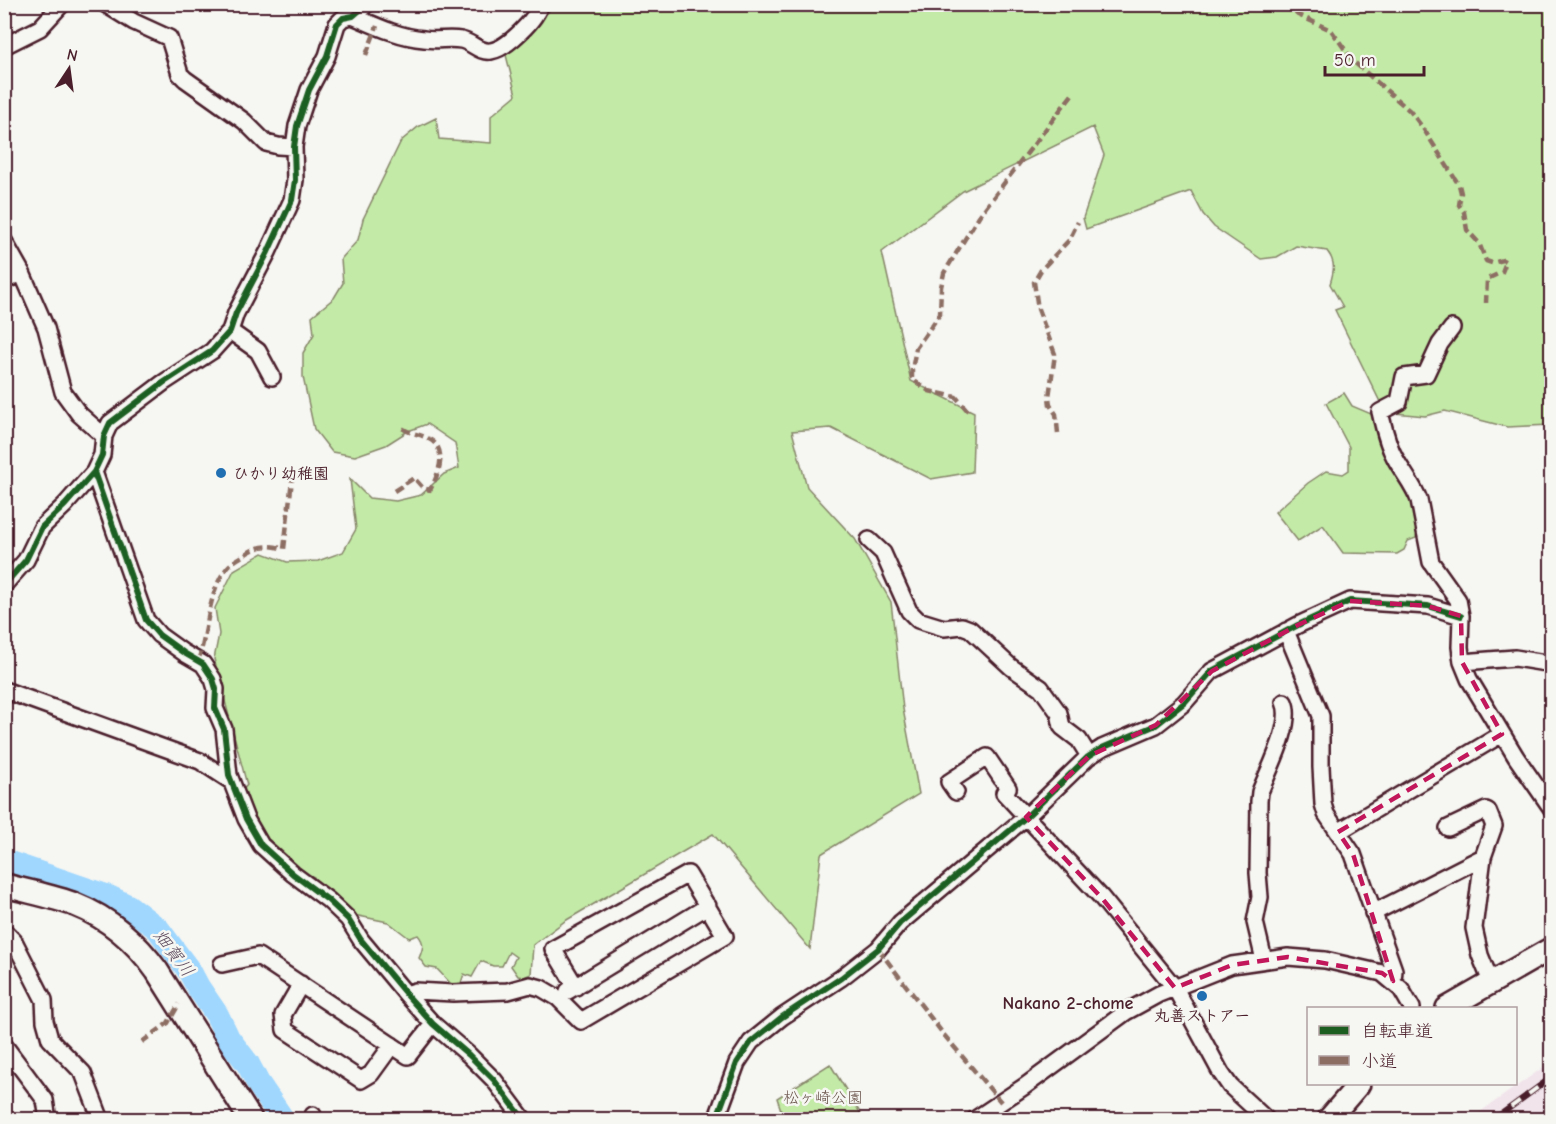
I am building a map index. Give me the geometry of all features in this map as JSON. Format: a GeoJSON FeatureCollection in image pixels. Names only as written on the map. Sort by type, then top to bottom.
{"type":"FeatureCollection","features":[{"type":"Feature","properties":{"kind":"main road"},"geometry":{"type":"LineString","coordinates":[[4,885],[76,905],[97,915],[124,933],[145,954],[157,971],[251,1119]]}},
{"type":"Feature","properties":{"kind":"main road"},"geometry":{"type":"LineString","coordinates":[[1449,1007],[1551,948]]}},
{"type":"Feature","properties":{"kind":"main road"},"geometry":{"type":"LineString","coordinates":[[1328,1119],[1357,1085]]}},
{"type":"Feature","properties":{"kind":"street"},"geometry":{"type":"LineString","coordinates":[[4,46],[40,28],[62,4]]}},
{"type":"Feature","properties":{"kind":"street"},"geometry":{"type":"LineString","coordinates":[[105,4],[127,18],[169,38],[180,74],[244,122],[266,143],[294,147]]}},
{"type":"Feature","properties":{"kind":"street"},"geometry":{"type":"LineString","coordinates":[[4,585],[26,560],[42,527],[94,472],[102,455],[110,423],[123,411],[212,351],[230,331],[236,313],[273,243],[292,200],[297,126],[309,90],[327,56],[337,24],[344,18],[353,16],[367,4]]}},
{"type":"Feature","properties":{"kind":"street"},"geometry":{"type":"LineString","coordinates":[[353,16],[391,32],[433,40],[462,40],[479,50],[489,52],[497,50],[534,20],[540,4]]}},
{"type":"Feature","properties":{"kind":"street"},"geometry":{"type":"LineString","coordinates":[[4,241],[22,273],[46,328],[63,392],[79,414],[105,436]]}},
{"type":"Feature","properties":{"kind":"street"},"geometry":{"type":"LineString","coordinates":[[4,281],[22,273]]}},
{"type":"Feature","properties":{"kind":"street"},"geometry":{"type":"LineString","coordinates":[[1452,328],[1440,344],[1426,374],[1404,377],[1399,402],[1380,412],[1395,458],[1416,490],[1431,562],[1458,600],[1461,616],[1462,662],[1469,679],[1551,808]]}},
{"type":"Feature","properties":{"kind":"street"},"geometry":{"type":"LineString","coordinates":[[230,331],[258,351],[272,378]]}},
{"type":"Feature","properties":{"kind":"street"},"geometry":{"type":"LineString","coordinates":[[94,472],[146,620],[165,639],[203,664],[213,679],[216,689],[215,708],[224,729],[231,781],[246,819],[261,845],[348,919],[361,940],[406,994],[433,1024],[494,1080],[524,1119]]}},
{"type":"Feature","properties":{"kind":"street"},"geometry":{"type":"LineString","coordinates":[[869,540],[883,554],[909,611],[918,620],[944,628],[962,626],[970,629],[1011,667],[1041,688],[1059,713],[1062,727],[1079,740],[1089,756]]}},
{"type":"Feature","properties":{"kind":"street"},"geometry":{"type":"LineString","coordinates":[[723,1119],[719,1112],[737,1063],[751,1042],[878,949],[900,923],[1026,817],[1089,756],[1102,748],[1156,725],[1184,703],[1212,671],[1286,631],[1350,601],[1428,606],[1461,616]]}},
{"type":"Feature","properties":{"kind":"street"},"geometry":{"type":"LineString","coordinates":[[1286,631],[1321,716],[1323,804],[1326,814],[1353,854],[1394,970],[1393,981]]}},
{"type":"Feature","properties":{"kind":"street"},"geometry":{"type":"LineString","coordinates":[[1462,662],[1515,658],[1551,664]]}},
{"type":"Feature","properties":{"kind":"street"},"geometry":{"type":"LineString","coordinates":[[4,690],[200,761],[231,781]]}},
{"type":"Feature","properties":{"kind":"street"},"geometry":{"type":"LineString","coordinates":[[1264,960],[1255,922],[1260,897],[1258,801],[1284,730],[1286,706],[1284,702]]}},
{"type":"Feature","properties":{"kind":"street"},"geometry":{"type":"LineString","coordinates":[[1338,832],[1502,734]]}},
{"type":"Feature","properties":{"kind":"street"},"geometry":{"type":"LineString","coordinates":[[956,792],[949,782],[987,757],[1008,788],[1005,793],[1101,897],[1175,988],[1230,1086],[1267,1119]]}},
{"type":"Feature","properties":{"kind":"street"},"geometry":{"type":"LineString","coordinates":[[1448,828],[1486,810],[1494,826],[1483,858],[1474,928],[1480,955],[1491,982]]}},
{"type":"Feature","properties":{"kind":"street"},"geometry":{"type":"LineString","coordinates":[[1373,913],[1483,858]]}},
{"type":"Feature","properties":{"kind":"street"},"geometry":{"type":"LineString","coordinates":[[406,994],[415,991],[453,993],[508,991],[530,985],[541,988],[558,998],[581,1021],[725,936],[688,874],[553,949],[576,987]]}},
{"type":"Feature","properties":{"kind":"street"},"geometry":{"type":"LineString","coordinates":[[558,998],[708,906]]}},
{"type":"Feature","properties":{"kind":"street"},"geometry":{"type":"LineString","coordinates":[[4,931],[14,941],[44,1000],[45,1021],[50,1039],[83,1073],[101,1119]]}},
{"type":"Feature","properties":{"kind":"street"},"geometry":{"type":"LineString","coordinates":[[222,964],[258,957],[408,1056],[433,1024]]}},
{"type":"Feature","properties":{"kind":"street"},"geometry":{"type":"LineString","coordinates":[[975,1119],[1025,1086],[1125,1012],[1159,994],[1232,965],[1288,957],[1325,960],[1382,973],[1401,989],[1411,1007]]}},
{"type":"Feature","properties":{"kind":"street"},"geometry":{"type":"LineString","coordinates":[[301,984],[283,1015],[285,1030],[362,1080],[371,1074],[392,1045]]}},
{"type":"Feature","properties":{"kind":"street"},"geometry":{"type":"LineString","coordinates":[[4,1045],[45,1100],[48,1119]]}},
{"type":"Feature","properties":{"kind":"highlighted area"},"geometry":{"type":"Polygon","coordinates":[[[1350,601],[1428,606],[1461,616],[1462,662],[1502,734],[1338,832],[1353,854],[1393,981],[1382,973],[1288,957],[1232,965],[1175,988],[1101,897],[1026,817],[1089,756],[1156,725],[1212,671],[1298,625],[1350,601]]]}},
{"type":"Feature","properties":{"kind":"shaded area"},"geometry":{"type":"Polygon","coordinates":[[[1551,1062],[1551,1115],[1546,1119],[1470,1119],[1551,1062]]]}},
{"type":"Feature","properties":{"kind":"green space"},"geometry":{"type":"Polygon","coordinates":[[[555,5],[1551,5],[1551,425],[1507,427],[1445,411],[1425,416],[1385,412],[1335,310],[1343,307],[1330,284],[1333,267],[1332,259],[1327,251],[1296,246],[1277,257],[1261,259],[1214,227],[1203,214],[1191,191],[1086,229],[1083,218],[1104,155],[1093,127],[963,191],[882,252],[911,381],[974,412],[972,472],[931,479],[831,428],[792,431],[807,487],[855,539],[891,602],[903,709],[919,794],[821,854],[810,949],[713,834],[565,921],[533,945],[531,974],[524,977],[518,976],[511,966],[516,957],[509,952],[502,966],[493,966],[481,961],[472,977],[464,974],[461,983],[452,985],[437,969],[426,967],[419,958],[423,946],[418,935],[409,938],[388,922],[349,914],[319,888],[314,877],[297,869],[273,851],[241,792],[247,785],[214,659],[219,634],[215,608],[234,570],[263,553],[287,562],[318,561],[343,552],[356,529],[350,479],[369,498],[396,501],[421,495],[444,474],[459,468],[455,443],[427,424],[408,431],[386,445],[355,456],[332,452],[314,429],[303,377],[303,353],[314,334],[312,316],[334,298],[343,283],[341,259],[358,240],[363,219],[401,141],[418,127],[436,118],[439,139],[491,143],[491,116],[516,95],[506,55],[555,5]]]}},
{"type":"Feature","properties":{"kind":"green space"},"geometry":{"type":"Polygon","coordinates":[[[1344,393],[1352,406],[1376,416],[1413,496],[1419,524],[1416,538],[1408,541],[1404,550],[1397,554],[1343,553],[1323,525],[1298,541],[1275,512],[1308,483],[1326,471],[1343,474],[1349,470],[1349,447],[1326,403],[1344,393]]]}},
{"type":"Feature","properties":{"kind":"green space","name":"松ヶ崎公園"},"geometry":{"type":"Polygon","coordinates":[[[830,1064],[864,1119],[784,1119],[777,1098],[830,1064]]]}},
{"type":"Feature","properties":{"kind":"waterway","name":"畑賀川"},"geometry":{"type":"LineString","coordinates":[[4,861],[109,897],[128,906],[158,929],[190,972],[217,1015],[228,1038],[248,1064],[283,1120]]}},
{"type":"Feature","properties":{"kind":"railway"},"geometry":{"type":"LineString","coordinates":[[1493,1120],[1552,1077]]}},
{"type":"Feature","properties":{"kind":"railway"},"geometry":{"type":"LineString","coordinates":[[1537,1120],[1552,1109]]}},
{"type":"Feature","properties":{"kind":"marked path"},"geometry":{"type":"LineString","coordinates":[[1285,4],[1298,15],[1331,30],[1354,62],[1410,111],[1423,128],[1459,185],[1461,193],[1459,205],[1464,212],[1467,230],[1479,243],[1486,261],[1492,263],[1503,260],[1506,262],[1502,272],[1487,279],[1486,303]]}},
{"type":"Feature","properties":{"kind":"marked path"},"geometry":{"type":"LineString","coordinates":[[366,55],[377,26]]}},
{"type":"Feature","properties":{"kind":"marked path"},"geometry":{"type":"LineString","coordinates":[[968,411],[956,397],[929,391],[912,378],[916,348],[940,314],[944,273],[979,216],[1074,92]]}},
{"type":"Feature","properties":{"kind":"marked path"},"geometry":{"type":"LineString","coordinates":[[1058,433],[1056,414],[1050,405],[1049,397],[1055,354],[1038,309],[1034,282],[1041,270],[1069,240],[1078,222]]}},
{"type":"Feature","properties":{"kind":"marked path"},"geometry":{"type":"LineString","coordinates":[[394,491],[414,478],[423,488],[430,490],[440,463],[439,449],[435,443],[399,426]]}},
{"type":"Feature","properties":{"kind":"marked path"},"geometry":{"type":"LineString","coordinates":[[198,661],[212,600],[227,568],[237,559],[258,548],[271,546],[284,549],[293,471]]}},
{"type":"Feature","properties":{"kind":"marked path"},"geometry":{"type":"LineString","coordinates":[[878,949],[944,1035],[1001,1102]]}},
{"type":"Feature","properties":{"kind":"marked path"},"geometry":{"type":"LineString","coordinates":[[142,1042],[168,1023],[179,1004]]}},
{"type":"Feature","properties":{"kind":"cycle path"},"geometry":{"type":"LineString","coordinates":[[4,585],[26,560],[42,527],[94,472],[102,455],[104,436],[110,423],[163,383],[212,351],[230,331],[236,313],[292,200],[297,126],[309,90],[327,56],[337,24],[343,18],[353,16],[367,4]]}},
{"type":"Feature","properties":{"kind":"cycle path"},"geometry":{"type":"LineString","coordinates":[[94,472],[146,620],[159,635],[203,664],[213,679],[216,689],[215,708],[224,729],[229,775],[246,819],[261,845],[348,919],[361,940],[406,994],[433,1024],[494,1080],[524,1120]]}},
{"type":"Feature","properties":{"kind":"cycle path"},"geometry":{"type":"LineString","coordinates":[[723,1120],[719,1112],[737,1063],[751,1042],[782,1017],[841,978],[878,949],[900,923],[1026,817],[1088,757],[1102,748],[1156,725],[1184,703],[1212,671],[1298,625],[1350,601],[1428,606],[1461,616]]}},
{"type":"Feature","properties":{"kind":"place","name":"ひかり幼稚園"},"geometry":{"type":"Point","coordinates":[221,473]}},
{"type":"Feature","properties":{"kind":"place","name":"丸善ストアー"},"geometry":{"type":"Point","coordinates":[1202,996]}},
{"type":"Feature","properties":{"kind":"district","name":"Nakano 2-chome"},"geometry":{"type":"Point","coordinates":[1068,1003]}}]}
